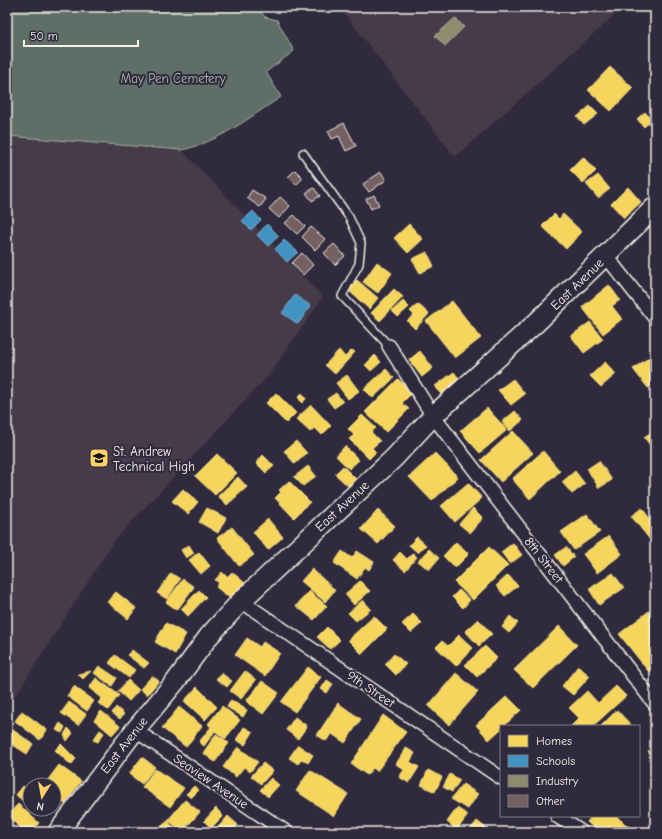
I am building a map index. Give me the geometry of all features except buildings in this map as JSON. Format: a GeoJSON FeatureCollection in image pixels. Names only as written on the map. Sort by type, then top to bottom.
{"type":"FeatureCollection","features":[{"type":"Feature","properties":{"kind":"main road","name":"East Avenue"},"geometry":{"type":"LineString","coordinates":[[58,832],[135,730],[176,681],[209,636],[241,601],[394,458],[433,416],[488,368],[606,256],[655,207]]}},
{"type":"Feature","properties":{"kind":"street"},"geometry":{"type":"LineString","coordinates":[[606,256],[655,318]]}},
{"type":"Feature","properties":{"kind":"street","name":"8th Street"},"geometry":{"type":"LineString","coordinates":[[389,346],[433,416],[655,704]]}},
{"type":"Feature","properties":{"kind":"street","name":"9th Street"},"geometry":{"type":"LineString","coordinates":[[241,601],[500,777]]}},
{"type":"Feature","properties":{"kind":"street","name":"Seaview Avenue"},"geometry":{"type":"LineString","coordinates":[[135,730],[286,832]]}},
{"type":"Feature","properties":{"kind":"street"},"geometry":{"type":"LineString","coordinates":[[559,817],[581,832]]}},
{"type":"Feature","properties":{"kind":"lane"},"geometry":{"type":"LineString","coordinates":[[303,153],[349,217],[361,243],[359,264],[342,296],[389,346]]}},
{"type":"Feature","properties":{"kind":"shaded area"},"geometry":{"type":"Polygon","coordinates":[[[339,7],[624,7],[455,157],[339,7]]]}},
{"type":"Feature","properties":{"kind":"shaded area","name":"St. Andrew Technical High"},"geometry":{"type":"Polygon","coordinates":[[[7,136],[182,150],[323,297],[269,375],[114,541],[7,709],[7,136]]]}},
{"type":"Feature","properties":{"kind":"green space","name":"May Pen Cemetery"},"geometry":{"type":"Polygon","coordinates":[[[7,7],[257,7],[265,17],[277,20],[294,51],[266,72],[281,97],[234,128],[196,146],[182,150],[7,136],[7,7]]]}},
{"type":"Feature","properties":{"kind":"place","name":"St. Andrew Technical High"},"geometry":{"type":"Point","coordinates":[99,458]}}]}
